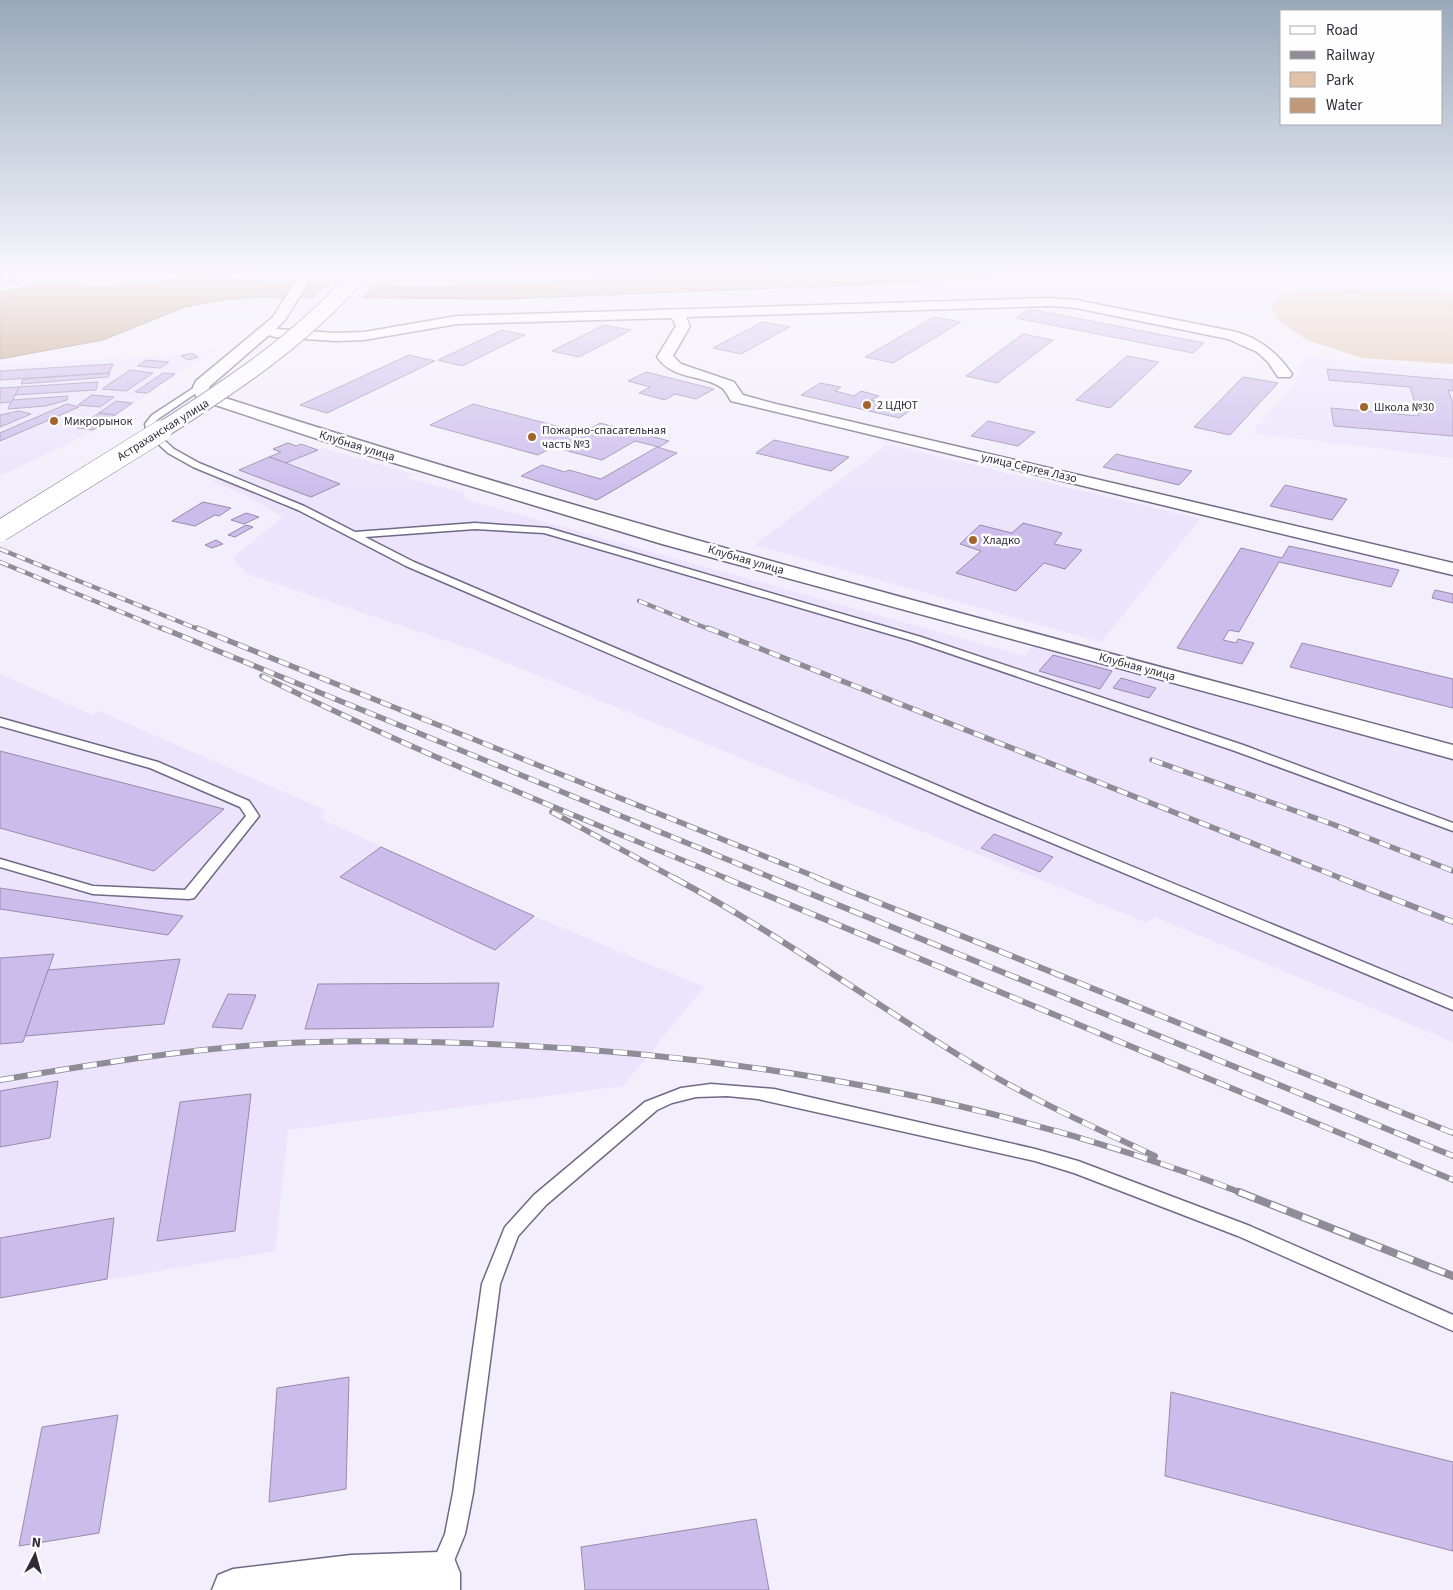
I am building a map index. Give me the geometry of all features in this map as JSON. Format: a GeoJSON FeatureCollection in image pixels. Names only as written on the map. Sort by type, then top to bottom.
{"type":"FeatureCollection","features":[{"type":"Feature","properties":{"kind":"main road","name":"Астраханская улица"},"geometry":{"type":"LineString","coordinates":[[0,531],[132,450],[249,374],[279,349]]}},
{"type":"Feature","properties":{"kind":"street"},"geometry":{"type":"LineString","coordinates":[[200,387],[245,349]]}},
{"type":"Feature","properties":{"kind":"street","name":"улица Сергея Лазо"},"geometry":{"type":"LineString","coordinates":[[670,349],[665,357],[676,366],[728,384],[737,398],[772,408],[1453,568]]}},
{"type":"Feature","properties":{"kind":"street"},"geometry":{"type":"LineString","coordinates":[[1263,349],[1274,357],[1284,374]]}},
{"type":"Feature","properties":{"kind":"street","name":"Клубная улица"},"geometry":{"type":"LineString","coordinates":[[200,387],[203,396],[261,416],[543,504],[1453,752]]}},
{"type":"Feature","properties":{"kind":"street"},"geometry":{"type":"LineString","coordinates":[[233,1590],[351,1576],[439,1582]]}},
{"type":"Feature","properties":{"kind":"lane"},"geometry":{"type":"LineString","coordinates":[[200,387],[155,417],[149,424],[150,432],[171,450],[196,465],[301,508],[438,576],[970,804],[1453,1005]]}},
{"type":"Feature","properties":{"kind":"lane"},"geometry":{"type":"LineString","coordinates":[[354,535],[474,526],[545,530],[917,638],[1239,748],[1453,827]]}},
{"type":"Feature","properties":{"kind":"lane"},"geometry":{"type":"LineString","coordinates":[[0,722],[154,765],[245,804],[253,816],[189,895],[93,890],[0,863]]}},
{"type":"Feature","properties":{"kind":"lane"},"geometry":{"type":"LineString","coordinates":[[439,1582],[455,1534],[463,1493],[491,1284],[511,1232],[540,1200],[651,1106],[670,1096],[695,1090],[730,1089],[774,1095],[1035,1155],[1078,1168],[1244,1231],[1453,1323]]}},
{"type":"Feature","properties":{"kind":"shaded area","name":"Микрорынок"},"geometry":{"type":"Polygon","coordinates":[[[213,351],[94,431],[0,476],[0,364],[118,359],[213,351]]]}},
{"type":"Feature","properties":{"kind":"shaded area","name":"Школа №30"},"geometry":{"type":"Polygon","coordinates":[[[1304,357],[1453,370],[1453,458],[1252,433],[1296,382],[1304,357]]]}},
{"type":"Feature","properties":{"kind":"shaded area"},"geometry":{"type":"Polygon","coordinates":[[[288,443],[296,446],[301,444],[318,450],[323,448],[412,474],[407,478],[463,492],[467,500],[1024,656],[1034,644],[1453,757],[1453,1042],[1155,917],[1147,923],[485,654],[247,574],[232,558],[283,517],[246,495],[212,481],[280,453],[273,449],[288,443]]]}},
{"type":"Feature","properties":{"kind":"shaded area","name":"Хладко"},"geometry":{"type":"Polygon","coordinates":[[[887,444],[1200,519],[1101,642],[755,545],[887,444]]]}},
{"type":"Feature","properties":{"kind":"shaded area"},"geometry":{"type":"Polygon","coordinates":[[[0,674],[92,715],[99,711],[325,810],[321,819],[534,916],[704,987],[623,1086],[288,1130],[275,1251],[0,1298],[0,674]]]}},
{"type":"Feature","properties":{"kind":"green space"},"geometry":{"type":"Polygon","coordinates":[[[1335,349],[1453,349],[1453,364],[1362,358],[1335,349]]]}},
{"type":"Feature","properties":{"kind":"water"},"geometry":{"type":"Polygon","coordinates":[[[0,349],[53,349],[0,359],[0,349]]]}},
{"type":"Feature","properties":{"kind":"building"},"geometry":{"type":"Polygon","coordinates":[[[461,349],[496,349],[462,366],[438,360],[461,349]]]}},
{"type":"Feature","properties":{"kind":"building"},"geometry":{"type":"Polygon","coordinates":[[[556,349],[594,349],[579,357],[552,351],[556,349]]]}},
{"type":"Feature","properties":{"kind":"building"},"geometry":{"type":"Polygon","coordinates":[[[719,349],[750,349],[741,354],[719,349]]]}},
{"type":"Feature","properties":{"kind":"building"},"geometry":{"type":"Polygon","coordinates":[[[878,349],[916,349],[893,363],[865,357],[878,349]]]}},
{"type":"Feature","properties":{"kind":"building"},"geometry":{"type":"Polygon","coordinates":[[[1002,349],[1041,349],[997,383],[966,376],[1002,349]]]}},
{"type":"Feature","properties":{"kind":"building"},"geometry":{"type":"Polygon","coordinates":[[[1174,349],[1197,349],[1193,353],[1174,349]]]}},
{"type":"Feature","properties":{"kind":"building"},"geometry":{"type":"Polygon","coordinates":[[[191,353],[198,357],[188,360],[181,356],[191,353]]]}},
{"type":"Feature","properties":{"kind":"building"},"geometry":{"type":"Polygon","coordinates":[[[409,355],[435,361],[327,413],[300,405],[409,355]]]}},
{"type":"Feature","properties":{"kind":"building"},"geometry":{"type":"Polygon","coordinates":[[[1127,356],[1159,362],[1110,408],[1076,400],[1127,356]]]}},
{"type":"Feature","properties":{"kind":"building"},"geometry":{"type":"Polygon","coordinates":[[[146,360],[169,362],[160,368],[137,366],[146,360]]]}},
{"type":"Feature","properties":{"kind":"building"},"geometry":{"type":"Polygon","coordinates":[[[113,364],[109,373],[0,380],[0,371],[113,364]]]}},
{"type":"Feature","properties":{"kind":"building"},"geometry":{"type":"Polygon","coordinates":[[[1327,369],[1453,380],[1453,391],[1448,390],[1453,403],[1453,436],[1334,426],[1331,408],[1419,416],[1410,387],[1329,380],[1327,369]]]}},
{"type":"Feature","properties":{"kind":"building"},"geometry":{"type":"Polygon","coordinates":[[[130,370],[153,373],[126,391],[102,389],[130,370]]]}},
{"type":"Feature","properties":{"kind":"building"},"geometry":{"type":"Polygon","coordinates":[[[646,372],[714,389],[696,399],[675,394],[665,400],[639,393],[650,387],[628,381],[646,372]]]}},
{"type":"Feature","properties":{"kind":"building"},"geometry":{"type":"Polygon","coordinates":[[[110,373],[108,377],[21,384],[23,379],[110,373]]]}},
{"type":"Feature","properties":{"kind":"building"},"geometry":{"type":"Polygon","coordinates":[[[163,373],[175,374],[147,393],[135,392],[163,373]]]}},
{"type":"Feature","properties":{"kind":"building"},"geometry":{"type":"Polygon","coordinates":[[[1243,377],[1278,383],[1230,435],[1194,427],[1243,377]]]}},
{"type":"Feature","properties":{"kind":"building"},"geometry":{"type":"Polygon","coordinates":[[[98,382],[96,390],[15,395],[18,387],[98,382]]]}},
{"type":"Feature","properties":{"kind":"building","name":"2 ЦДЮТ"},"geometry":{"type":"Polygon","coordinates":[[[820,383],[841,387],[835,391],[854,396],[861,391],[879,396],[871,400],[911,410],[899,418],[801,395],[820,383]]]}},
{"type":"Feature","properties":{"kind":"building"},"geometry":{"type":"Polygon","coordinates":[[[19,387],[12,402],[0,403],[0,388],[19,387]]]}},
{"type":"Feature","properties":{"kind":"building"},"geometry":{"type":"Polygon","coordinates":[[[92,395],[114,397],[100,407],[78,405],[92,395]]]}},
{"type":"Feature","properties":{"kind":"building"},"geometry":{"type":"Polygon","coordinates":[[[68,396],[67,400],[46,406],[8,409],[12,400],[68,396]]]}},
{"type":"Feature","properties":{"kind":"building"},"geometry":{"type":"Polygon","coordinates":[[[116,401],[132,403],[115,415],[99,413],[116,401]]]}},
{"type":"Feature","properties":{"kind":"building"},"geometry":{"type":"Polygon","coordinates":[[[67,404],[79,407],[0,441],[0,433],[67,404]]]}},
{"type":"Feature","properties":{"kind":"building"},"geometry":{"type":"Polygon","coordinates":[[[473,404],[583,433],[600,423],[669,441],[659,447],[635,441],[602,460],[553,447],[538,455],[430,425],[473,404]]]}},
{"type":"Feature","properties":{"kind":"building"},"geometry":{"type":"Polygon","coordinates":[[[19,411],[31,414],[0,427],[0,415],[19,411]]]}},
{"type":"Feature","properties":{"kind":"building"},"geometry":{"type":"Polygon","coordinates":[[[99,413],[115,415],[93,430],[77,428],[99,413]]]}},
{"type":"Feature","properties":{"kind":"building"},"geometry":{"type":"Polygon","coordinates":[[[988,421],[1035,432],[1018,446],[971,436],[988,421]]]}},
{"type":"Feature","properties":{"kind":"building"},"geometry":{"type":"Polygon","coordinates":[[[774,440],[849,457],[831,471],[756,453],[774,440]]]}},
{"type":"Feature","properties":{"kind":"building"},"geometry":{"type":"Polygon","coordinates":[[[288,443],[296,446],[281,452],[273,449],[288,443]]]}},
{"type":"Feature","properties":{"kind":"building"},"geometry":{"type":"Polygon","coordinates":[[[288,443],[296,446],[301,444],[318,450],[286,463],[269,457],[281,452],[273,449],[288,443]]]}},
{"type":"Feature","properties":{"kind":"building"},"geometry":{"type":"Polygon","coordinates":[[[657,447],[677,453],[597,500],[521,476],[542,465],[565,472],[569,470],[601,479],[657,447]]]}},
{"type":"Feature","properties":{"kind":"building"},"geometry":{"type":"Polygon","coordinates":[[[1116,454],[1192,471],[1179,485],[1103,467],[1116,454]]]}},
{"type":"Feature","properties":{"kind":"building"},"geometry":{"type":"Polygon","coordinates":[[[269,457],[340,484],[311,497],[239,470],[269,457]]]}},
{"type":"Feature","properties":{"kind":"building"},"geometry":{"type":"Polygon","coordinates":[[[1285,485],[1347,499],[1332,520],[1270,506],[1285,485]]]}},
{"type":"Feature","properties":{"kind":"building"},"geometry":{"type":"Polygon","coordinates":[[[203,502],[231,508],[219,516],[215,515],[195,526],[172,521],[203,502]]]}},
{"type":"Feature","properties":{"kind":"building"},"geometry":{"type":"Polygon","coordinates":[[[246,513],[259,517],[244,524],[231,520],[246,513]]]}},
{"type":"Feature","properties":{"kind":"building"},"geometry":{"type":"Polygon","coordinates":[[[1023,523],[1062,533],[1054,544],[1082,550],[1065,569],[1044,563],[1016,591],[956,573],[981,551],[960,544],[980,525],[1012,533],[1023,523]]]}},
{"type":"Feature","properties":{"kind":"building"},"geometry":{"type":"Polygon","coordinates":[[[246,525],[253,527],[235,537],[228,535],[246,525]]]}},
{"type":"Feature","properties":{"kind":"building"},"geometry":{"type":"Polygon","coordinates":[[[216,540],[223,544],[212,548],[205,545],[216,540]]]}},
{"type":"Feature","properties":{"kind":"building"},"geometry":{"type":"Polygon","coordinates":[[[1289,546],[1399,570],[1391,587],[1279,562],[1239,632],[1229,630],[1223,640],[1236,643],[1238,639],[1254,643],[1242,664],[1177,648],[1241,548],[1282,558],[1289,546]]]}},
{"type":"Feature","properties":{"kind":"building"},"geometry":{"type":"Polygon","coordinates":[[[1435,590],[1453,594],[1453,603],[1432,598],[1435,590]]]}},
{"type":"Feature","properties":{"kind":"building"},"geometry":{"type":"Polygon","coordinates":[[[1302,643],[1453,679],[1453,708],[1290,667],[1302,643]]]}},
{"type":"Feature","properties":{"kind":"building"},"geometry":{"type":"Polygon","coordinates":[[[1053,655],[1112,671],[1100,689],[1039,671],[1053,655]]]}},
{"type":"Feature","properties":{"kind":"building"},"geometry":{"type":"Polygon","coordinates":[[[1121,678],[1156,688],[1149,698],[1113,688],[1121,678]]]}},
{"type":"Feature","properties":{"kind":"building"},"geometry":{"type":"Polygon","coordinates":[[[0,751],[224,809],[154,871],[0,828],[0,751]]]}},
{"type":"Feature","properties":{"kind":"building"},"geometry":{"type":"Polygon","coordinates":[[[994,834],[1053,857],[1040,872],[981,848],[994,834]]]}},
{"type":"Feature","properties":{"kind":"building"},"geometry":{"type":"Polygon","coordinates":[[[381,847],[534,916],[495,950],[340,877],[381,847]]]}},
{"type":"Feature","properties":{"kind":"building"},"geometry":{"type":"Polygon","coordinates":[[[0,888],[183,916],[168,935],[0,909],[0,888]]]}},
{"type":"Feature","properties":{"kind":"building"},"geometry":{"type":"Polygon","coordinates":[[[54,954],[23,1042],[0,1044],[0,958],[54,954]]]}},
{"type":"Feature","properties":{"kind":"building"},"geometry":{"type":"Polygon","coordinates":[[[180,959],[164,1024],[25,1036],[48,970],[180,959]]]}},
{"type":"Feature","properties":{"kind":"building"},"geometry":{"type":"Polygon","coordinates":[[[499,983],[493,1027],[305,1029],[318,984],[499,983]]]}},
{"type":"Feature","properties":{"kind":"building"},"geometry":{"type":"Polygon","coordinates":[[[228,994],[256,995],[242,1029],[212,1027],[228,994]]]}},
{"type":"Feature","properties":{"kind":"building"},"geometry":{"type":"Polygon","coordinates":[[[58,1081],[50,1138],[0,1147],[0,1091],[58,1081]]]}},
{"type":"Feature","properties":{"kind":"building"},"geometry":{"type":"Polygon","coordinates":[[[251,1094],[235,1231],[157,1241],[180,1102],[251,1094]]]}},
{"type":"Feature","properties":{"kind":"building"},"geometry":{"type":"Polygon","coordinates":[[[114,1218],[107,1279],[0,1298],[0,1238],[114,1218]]]}},
{"type":"Feature","properties":{"kind":"building"},"geometry":{"type":"Polygon","coordinates":[[[349,1377],[346,1489],[269,1502],[277,1388],[349,1377]]]}},
{"type":"Feature","properties":{"kind":"building"},"geometry":{"type":"Polygon","coordinates":[[[1171,1392],[1453,1462],[1453,1551],[1165,1476],[1171,1392]]]}},
{"type":"Feature","properties":{"kind":"building"},"geometry":{"type":"Polygon","coordinates":[[[118,1415],[99,1533],[19,1546],[42,1427],[118,1415]]]}},
{"type":"Feature","properties":{"kind":"building"},"geometry":{"type":"Polygon","coordinates":[[[756,1519],[769,1590],[585,1590],[581,1547],[756,1519]]]}},
{"type":"Feature","properties":{"kind":"railway"},"geometry":{"type":"LineString","coordinates":[[0,549],[200,630]]}},
{"type":"Feature","properties":{"kind":"railway"},"geometry":{"type":"LineString","coordinates":[[0,562],[165,630]]}},
{"type":"Feature","properties":{"kind":"railway"},"geometry":{"type":"LineString","coordinates":[[639,601],[711,630]]}},
{"type":"Feature","properties":{"kind":"railway"},"geometry":{"type":"LineString","coordinates":[[162,628],[775,879]]}},
{"type":"Feature","properties":{"kind":"railway"},"geometry":{"type":"LineString","coordinates":[[197,628],[821,879]]}},
{"type":"Feature","properties":{"kind":"railway"},"geometry":{"type":"LineString","coordinates":[[708,628],[1343,879]]}},
{"type":"Feature","properties":{"kind":"railway"},"geometry":{"type":"LineString","coordinates":[[262,676],[377,731],[728,879]]}},
{"type":"Feature","properties":{"kind":"railway"},"geometry":{"type":"LineString","coordinates":[[1152,760],[1332,824],[1453,871]]}},
{"type":"Feature","properties":{"kind":"railway"},"geometry":{"type":"LineString","coordinates":[[552,812],[676,879]]}},
{"type":"Feature","properties":{"kind":"railway"},"geometry":{"type":"LineString","coordinates":[[674,878],[713,899],[788,945],[935,1041],[995,1077],[1062,1112],[1155,1156]]}},
{"type":"Feature","properties":{"kind":"railway"},"geometry":{"type":"LineString","coordinates":[[725,878],[1453,1180]]}},
{"type":"Feature","properties":{"kind":"railway"},"geometry":{"type":"LineString","coordinates":[[772,878],[1453,1156]]}},
{"type":"Feature","properties":{"kind":"railway"},"geometry":{"type":"LineString","coordinates":[[817,878],[1453,1133]]}},
{"type":"Feature","properties":{"kind":"railway"},"geometry":{"type":"LineString","coordinates":[[1340,878],[1453,922]]}},
{"type":"Feature","properties":{"kind":"railway"},"geometry":{"type":"LineString","coordinates":[[0,1080],[168,1054],[300,1042],[451,1042],[604,1051],[791,1073],[883,1090],[974,1110],[1065,1134],[1154,1161],[1242,1193]]}},
{"type":"Feature","properties":{"kind":"railway"},"geometry":{"type":"LineString","coordinates":[[1239,1192],[1453,1276]]}},
{"type":"Feature","properties":{"kind":"place","name":"2 ЦДЮТ"},"geometry":{"type":"Point","coordinates":[867,405]}},
{"type":"Feature","properties":{"kind":"place","name":"Школа №30"},"geometry":{"type":"Point","coordinates":[1364,407]}},
{"type":"Feature","properties":{"kind":"place","name":"Микрорынок"},"geometry":{"type":"Point","coordinates":[54,421]}},
{"type":"Feature","properties":{"kind":"place","name":"Пожарно-спасательная часть №3"},"geometry":{"type":"Point","coordinates":[532,437]}},
{"type":"Feature","properties":{"kind":"place","name":"Хладко"},"geometry":{"type":"Point","coordinates":[973,540]}}]}
